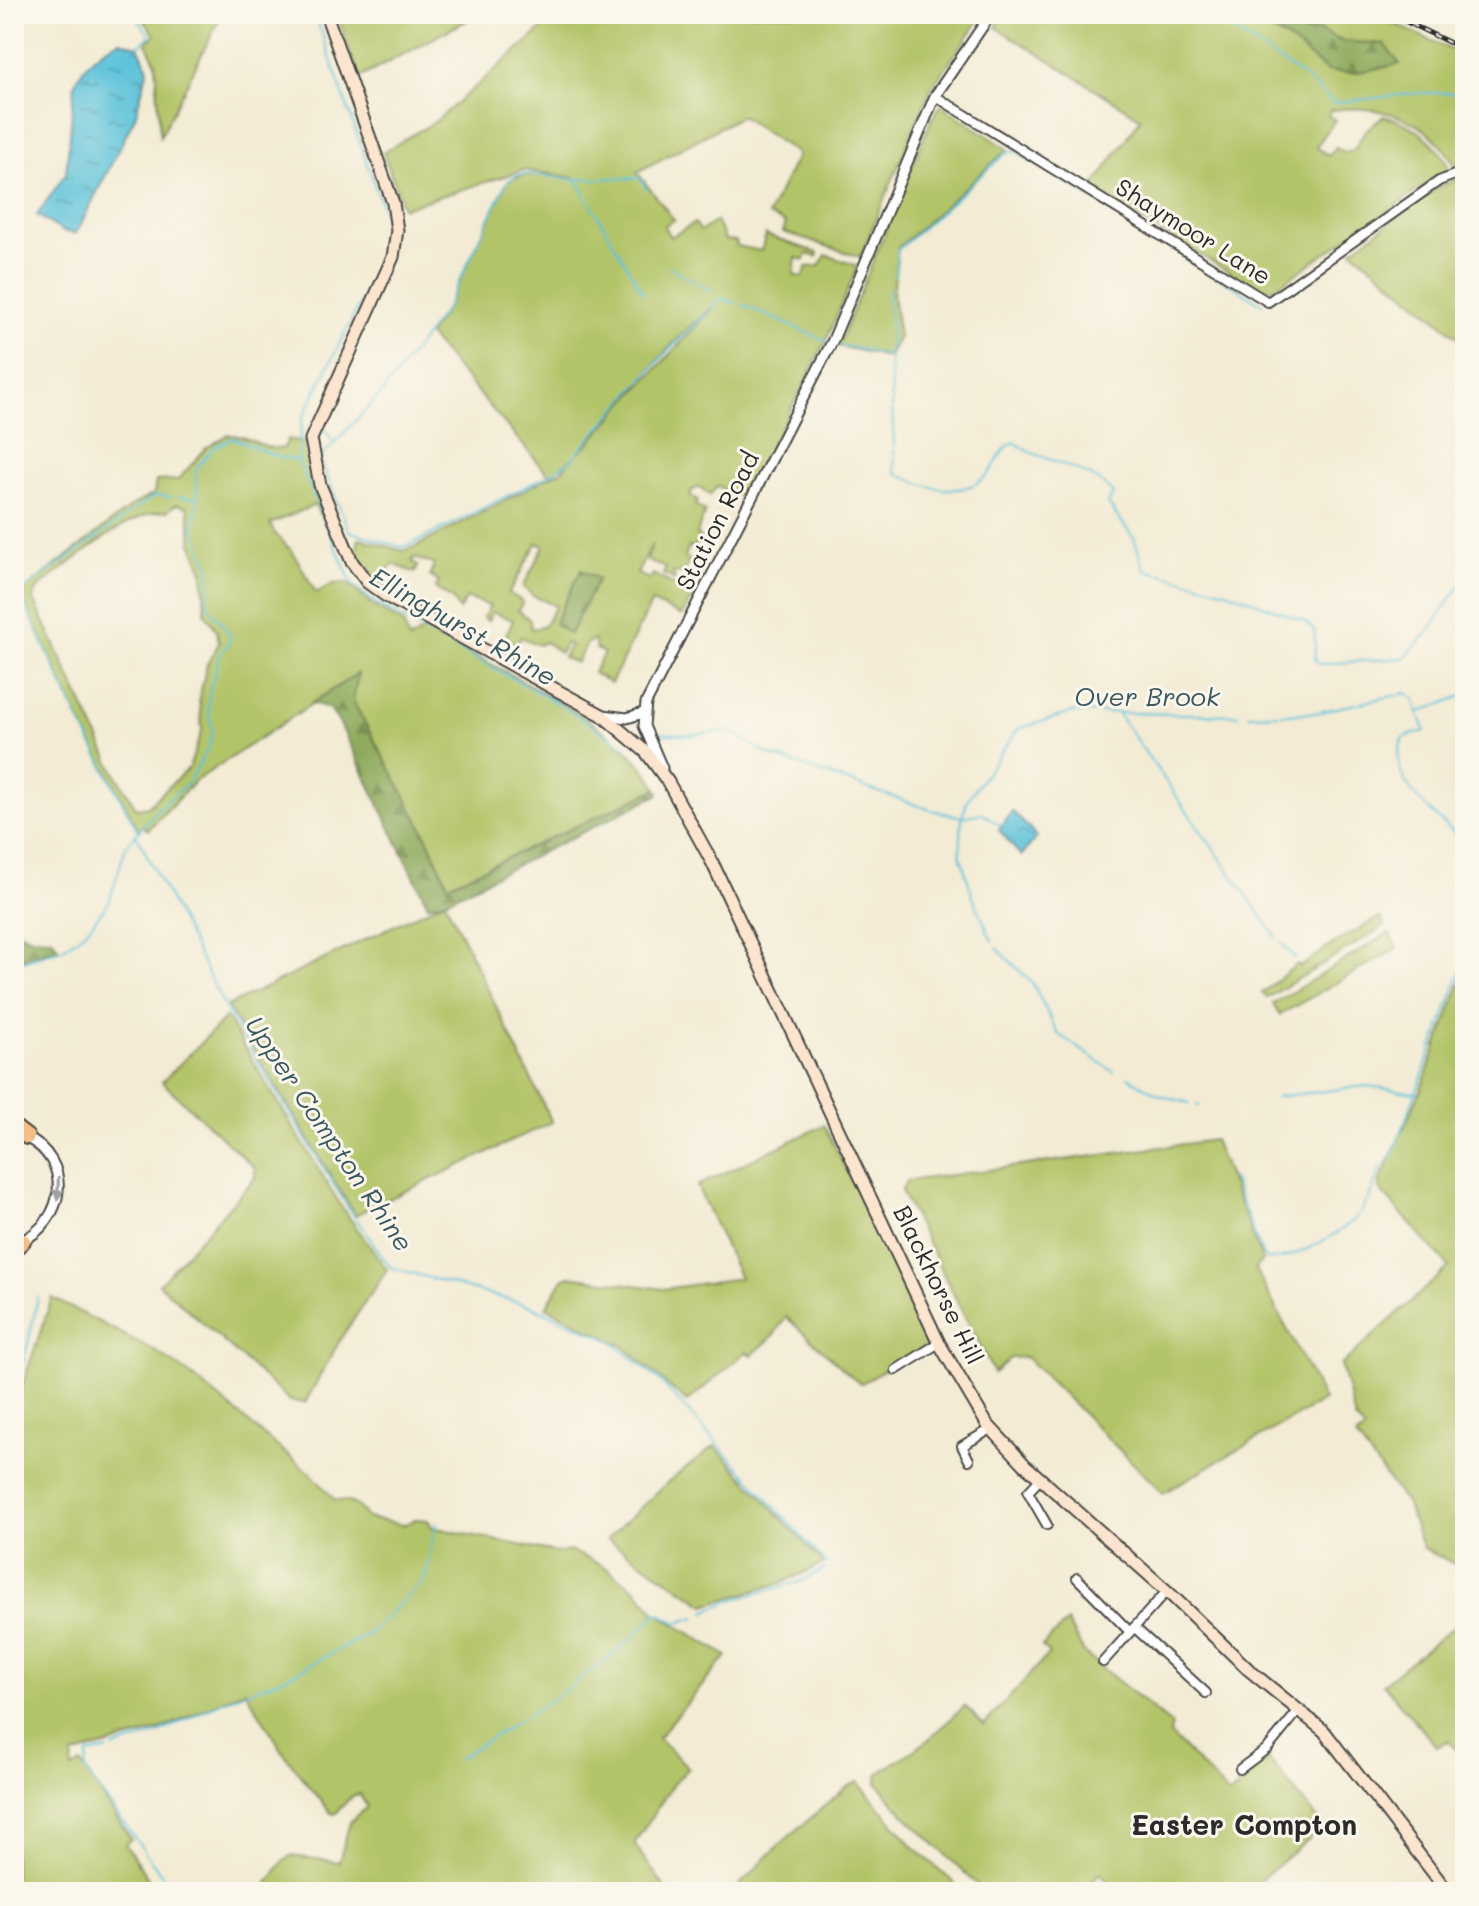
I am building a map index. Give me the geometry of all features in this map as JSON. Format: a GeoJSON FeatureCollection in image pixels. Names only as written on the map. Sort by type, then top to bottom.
{"type":"FeatureCollection","features":[{"type":"Feature","properties":{"kind":"highway"},"geometry":{"type":"LineString","coordinates":[[14,1127],[21,1136]]}},
{"type":"Feature","properties":{"kind":"main road","name":"Blackhorse Hill"},"geometry":{"type":"LineString","coordinates":[[326,14],[393,203],[397,230],[393,257],[317,420],[311,441],[320,485],[352,562],[367,582],[426,620],[602,715],[646,752],[668,782],[712,862],[939,1343],[991,1429],[1257,1678],[1299,1710],[1338,1747],[1448,1892]]}},
{"type":"Feature","properties":{"kind":"street","name":"Station Road"},"geometry":{"type":"LineString","coordinates":[[643,713],[831,344],[935,96],[991,14]]}},
{"type":"Feature","properties":{"kind":"street","name":"Shaymoor Lane"},"geometry":{"type":"LineString","coordinates":[[935,96],[1268,302],[1439,181],[1465,171]]}},
{"type":"Feature","properties":{"kind":"street"},"geometry":{"type":"LineString","coordinates":[[602,715],[627,718],[643,713],[644,726],[668,782]]}},
{"type":"Feature","properties":{"kind":"street"},"geometry":{"type":"LineString","coordinates":[[17,1244],[48,1221],[60,1187],[55,1164],[46,1151],[21,1136]]}},
{"type":"Feature","properties":{"kind":"street"},"geometry":{"type":"LineString","coordinates":[[902,1369],[939,1343]]}},
{"type":"Feature","properties":{"kind":"street"},"geometry":{"type":"LineString","coordinates":[[969,1460],[962,1446],[991,1429]]}},
{"type":"Feature","properties":{"kind":"street"},"geometry":{"type":"LineString","coordinates":[[1041,1478],[1028,1492],[1047,1525]]}},
{"type":"Feature","properties":{"kind":"street"},"geometry":{"type":"LineString","coordinates":[[1077,1578],[1206,1693]]}},
{"type":"Feature","properties":{"kind":"street"},"geometry":{"type":"LineString","coordinates":[[1089,1589],[1096,1582]]}},
{"type":"Feature","properties":{"kind":"street"},"geometry":{"type":"LineString","coordinates":[[1103,1662],[1167,1591]]}},
{"type":"Feature","properties":{"kind":"street"},"geometry":{"type":"LineString","coordinates":[[1240,1769],[1268,1748],[1299,1710]]}},
{"type":"Feature","properties":{"kind":"green space"},"geometry":{"type":"Polygon","coordinates":[[[139,14],[222,14],[160,137],[156,63],[146,43],[155,35],[139,14]]]}},
{"type":"Feature","properties":{"kind":"green space"},"geometry":{"type":"Polygon","coordinates":[[[337,14],[479,14],[359,78],[337,14]]]}},
{"type":"Feature","properties":{"kind":"green space"},"geometry":{"type":"Polygon","coordinates":[[[559,14],[984,14],[931,88],[860,257],[783,232],[786,223],[768,215],[798,154],[741,116],[637,172],[674,220],[664,226],[670,237],[695,223],[701,231],[716,221],[725,240],[736,241],[737,246],[761,251],[766,235],[818,253],[817,257],[807,254],[805,260],[796,258],[794,275],[803,277],[807,267],[819,266],[826,255],[858,266],[825,343],[744,499],[717,486],[710,495],[700,487],[691,491],[690,496],[698,500],[696,506],[705,511],[697,534],[700,538],[694,549],[689,547],[685,557],[690,560],[684,573],[673,572],[675,580],[663,574],[666,568],[647,561],[652,544],[637,574],[650,579],[653,574],[693,595],[682,616],[652,602],[611,683],[593,673],[604,653],[596,649],[594,640],[588,642],[576,663],[563,657],[570,645],[566,643],[560,653],[545,642],[539,645],[521,637],[517,645],[505,637],[513,620],[492,612],[488,621],[483,618],[490,606],[467,598],[459,610],[452,599],[435,588],[439,582],[430,576],[434,564],[414,558],[412,562],[418,566],[415,573],[393,564],[385,573],[388,579],[384,587],[356,554],[359,538],[403,551],[413,548],[561,471],[578,453],[549,475],[428,335],[446,309],[507,182],[532,174],[576,178],[524,170],[403,208],[383,152],[436,121],[559,14]],[[716,305],[672,344],[620,408],[716,305]],[[537,543],[509,593],[523,602],[518,610],[530,620],[531,629],[543,627],[556,606],[533,596],[523,587],[544,546],[537,543]],[[582,570],[555,623],[569,634],[587,573],[582,570]]]}},
{"type":"Feature","properties":{"kind":"green space"},"geometry":{"type":"Polygon","coordinates":[[[997,14],[1244,14],[1295,44],[1327,71],[1384,44],[1341,41],[1286,14],[1311,14],[1320,26],[1338,18],[1332,14],[1373,14],[1465,56],[1465,166],[1456,168],[1434,138],[1404,118],[1369,109],[1332,110],[1328,115],[1335,120],[1316,147],[1329,156],[1336,147],[1344,152],[1353,151],[1365,131],[1383,116],[1404,123],[1423,135],[1438,150],[1449,169],[1275,288],[1258,289],[1091,190],[1141,118],[996,27],[1000,21],[995,18],[997,14]]]}},
{"type":"Feature","properties":{"kind":"green space"},"geometry":{"type":"Polygon","coordinates":[[[1244,14],[1286,14],[1341,41],[1384,44],[1400,64],[1353,73],[1327,71],[1295,44],[1244,14]]]}},
{"type":"Feature","properties":{"kind":"green space"},"geometry":{"type":"Polygon","coordinates":[[[941,105],[1008,149],[898,248],[893,295],[899,337],[888,357],[838,346],[932,118],[941,105]]]}},
{"type":"Feature","properties":{"kind":"green space"},"geometry":{"type":"Polygon","coordinates":[[[1465,175],[1465,343],[1352,250],[1436,188],[1465,175]]]}},
{"type":"Feature","properties":{"kind":"green space"},"geometry":{"type":"Polygon","coordinates":[[[228,435],[277,449],[284,448],[288,439],[305,442],[327,513],[320,515],[315,505],[270,524],[275,534],[293,552],[316,593],[333,584],[347,583],[374,606],[403,623],[409,640],[425,630],[554,698],[617,742],[641,765],[657,789],[448,885],[424,831],[352,701],[357,674],[194,782],[148,830],[143,826],[139,831],[78,718],[20,593],[133,505],[154,494],[156,481],[178,480],[206,448],[228,435]],[[177,504],[167,511],[151,514],[118,529],[39,587],[33,598],[112,767],[136,808],[148,806],[189,768],[202,730],[199,699],[207,664],[219,643],[217,631],[205,613],[203,572],[192,543],[188,507],[177,504]]]}},
{"type":"Feature","properties":{"kind":"green space"},"geometry":{"type":"Polygon","coordinates":[[[581,570],[598,579],[570,634],[554,623],[581,570]]]}},
{"type":"Feature","properties":{"kind":"green space"},"geometry":{"type":"Polygon","coordinates":[[[358,673],[353,701],[424,831],[448,885],[657,789],[659,794],[445,901],[428,905],[340,724],[329,708],[312,703],[358,673]]]}},
{"type":"Feature","properties":{"kind":"green space"},"geometry":{"type":"Polygon","coordinates":[[[445,901],[552,1122],[355,1215],[227,1006],[445,901]]]}},
{"type":"Feature","properties":{"kind":"green space"},"geometry":{"type":"Polygon","coordinates":[[[1380,917],[1385,926],[1267,998],[1262,993],[1297,964],[1300,967],[1380,917]]]}},
{"type":"Feature","properties":{"kind":"green space"},"geometry":{"type":"Polygon","coordinates":[[[14,930],[29,937],[52,938],[58,948],[14,962],[14,930]]]}},
{"type":"Feature","properties":{"kind":"green space"},"geometry":{"type":"Polygon","coordinates":[[[1389,933],[1397,948],[1280,1015],[1273,1004],[1389,933]]]}},
{"type":"Feature","properties":{"kind":"green space"},"geometry":{"type":"Polygon","coordinates":[[[1465,971],[1465,1569],[1423,1549],[1406,1503],[1356,1437],[1365,1430],[1355,1419],[1341,1365],[1449,1267],[1379,1189],[1465,971]]]}},
{"type":"Feature","properties":{"kind":"green space"},"geometry":{"type":"Polygon","coordinates":[[[226,1017],[341,1206],[387,1270],[341,1338],[305,1403],[290,1401],[159,1284],[255,1178],[255,1168],[162,1082],[226,1017]]]}},
{"type":"Feature","properties":{"kind":"green space"},"geometry":{"type":"Polygon","coordinates":[[[824,1125],[933,1342],[860,1384],[786,1317],[773,1336],[752,1355],[746,1352],[687,1402],[623,1346],[546,1307],[563,1279],[569,1276],[663,1289],[740,1278],[697,1186],[824,1125]]]}},
{"type":"Feature","properties":{"kind":"green space"},"geometry":{"type":"Polygon","coordinates":[[[1214,1140],[1263,1261],[1255,1268],[1324,1400],[1163,1493],[1026,1357],[1010,1358],[994,1373],[901,1191],[907,1181],[1214,1140]]]}},
{"type":"Feature","properties":{"kind":"green space"},"geometry":{"type":"Polygon","coordinates":[[[52,1298],[152,1349],[190,1374],[313,1476],[335,1500],[354,1504],[367,1518],[404,1525],[415,1519],[428,1520],[432,1527],[557,1553],[571,1551],[602,1565],[637,1590],[655,1612],[727,1656],[658,1738],[689,1768],[673,1784],[634,1844],[668,1892],[262,1892],[282,1863],[291,1856],[339,1862],[350,1822],[367,1807],[360,1794],[352,1796],[335,1814],[331,1813],[287,1758],[245,1690],[160,1730],[73,1755],[72,1769],[81,1764],[131,1839],[125,1844],[157,1892],[14,1892],[14,1410],[52,1298]]]}},
{"type":"Feature","properties":{"kind":"green space"},"geometry":{"type":"Polygon","coordinates":[[[715,1446],[824,1564],[781,1583],[705,1605],[607,1539],[669,1481],[715,1446]]]}},
{"type":"Feature","properties":{"kind":"green space"},"geometry":{"type":"Polygon","coordinates":[[[1465,1617],[1465,1760],[1448,1740],[1437,1747],[1383,1684],[1465,1617]]]}},
{"type":"Feature","properties":{"kind":"green space"},"geometry":{"type":"Polygon","coordinates":[[[1067,1622],[1085,1654],[1172,1725],[1170,1734],[1229,1795],[1246,1782],[1267,1757],[1321,1823],[1310,1838],[1246,1892],[1119,1892],[1100,1873],[1081,1892],[984,1891],[905,1816],[877,1783],[879,1773],[926,1742],[965,1706],[984,1725],[1049,1654],[1042,1646],[1067,1622]]]}},
{"type":"Feature","properties":{"kind":"green space"},"geometry":{"type":"Polygon","coordinates":[[[858,1782],[913,1846],[964,1892],[733,1892],[777,1847],[848,1786],[858,1782]]]}},
{"type":"Feature","properties":{"kind":"water"},"geometry":{"type":"Polygon","coordinates":[[[120,41],[138,46],[148,68],[135,117],[78,230],[74,234],[62,231],[37,215],[66,173],[75,83],[94,58],[120,41]]]}},
{"type":"Feature","properties":{"kind":"water"},"geometry":{"type":"Polygon","coordinates":[[[1012,811],[1037,837],[1021,856],[999,830],[1012,811]]]}},
{"type":"Feature","properties":{"kind":"waterway"},"geometry":{"type":"LineString","coordinates":[[134,14],[150,36],[138,46]]}},
{"type":"Feature","properties":{"kind":"waterway","name":"Ellinghurst Rhine"},"geometry":{"type":"LineString","coordinates":[[315,14],[389,226],[386,245],[375,273],[302,419],[298,460],[352,584],[376,604],[552,700],[627,748]]}},
{"type":"Feature","properties":{"kind":"waterway"},"geometry":{"type":"LineString","coordinates":[[1209,14],[1307,79],[1333,103],[1416,93],[1465,93]]}},
{"type":"Feature","properties":{"kind":"waterway"},"geometry":{"type":"LineString","coordinates":[[895,276],[898,250],[1006,153],[1015,151],[1262,304]]}},
{"type":"Feature","properties":{"kind":"waterway"},"geometry":{"type":"LineString","coordinates":[[647,189],[639,178],[570,179],[529,174],[517,175],[507,182],[446,309],[382,393],[323,455],[321,461],[349,531],[402,547],[410,545],[549,475],[570,461],[663,356],[721,299],[736,303]]}},
{"type":"Feature","properties":{"kind":"waterway"},"geometry":{"type":"LineString","coordinates":[[577,180],[643,293]]}},
{"type":"Feature","properties":{"kind":"waterway"},"geometry":{"type":"LineString","coordinates":[[670,267],[714,292]]}},
{"type":"Feature","properties":{"kind":"waterway"},"geometry":{"type":"LineString","coordinates":[[888,355],[892,337],[889,288]]}},
{"type":"Feature","properties":{"kind":"waterway"},"geometry":{"type":"LineString","coordinates":[[743,305],[829,342]]}},
{"type":"Feature","properties":{"kind":"waterway"},"geometry":{"type":"LineString","coordinates":[[836,344],[890,356],[895,472],[933,487],[960,489],[984,478],[1004,450],[1014,442],[1078,470],[1113,493],[1108,504],[1134,538],[1145,570],[1227,591],[1304,621],[1315,631],[1315,660],[1321,664],[1404,658],[1426,635],[1459,587]]}},
{"type":"Feature","properties":{"kind":"waterway"},"geometry":{"type":"LineString","coordinates":[[321,425],[334,443]]}},
{"type":"Feature","properties":{"kind":"waterway"},"geometry":{"type":"LineString","coordinates":[[14,964],[64,948],[87,930],[109,902],[126,846],[156,811],[189,782],[209,747],[213,731],[208,709],[210,691],[219,655],[229,643],[230,635],[207,604],[210,570],[193,526],[198,505],[196,469],[213,448],[233,438],[277,457],[297,460]]}},
{"type":"Feature","properties":{"kind":"waterway"},"geometry":{"type":"LineString","coordinates":[[14,597],[154,496],[171,497]]}},
{"type":"Feature","properties":{"kind":"waterway"},"geometry":{"type":"LineString","coordinates":[[179,497],[196,498]]}},
{"type":"Feature","properties":{"kind":"waterway"},"geometry":{"type":"LineString","coordinates":[[16,584],[78,718],[138,831]]}},
{"type":"Feature","properties":{"kind":"waterway","name":"Over Brook"},"geometry":{"type":"LineString","coordinates":[[1248,715],[1314,713],[1406,693],[1414,698],[1425,731],[1404,737],[1399,753],[1400,768],[1416,796],[1465,843]]}},
{"type":"Feature","properties":{"kind":"waterway"},"geometry":{"type":"LineString","coordinates":[[1417,713],[1465,695]]}},
{"type":"Feature","properties":{"kind":"waterway","name":"Over Brook"},"geometry":{"type":"LineString","coordinates":[[992,941],[973,897],[960,854],[962,817],[968,799],[1018,729],[1074,712],[1238,715]]}},
{"type":"Feature","properties":{"kind":"waterway"},"geometry":{"type":"LineString","coordinates":[[1118,714],[1277,938]]}},
{"type":"Feature","properties":{"kind":"waterway"},"geometry":{"type":"LineString","coordinates":[[655,733],[689,735],[730,731],[767,754],[931,810],[962,817],[982,813],[1001,826]]}},
{"type":"Feature","properties":{"kind":"waterway","name":"Upper Compton Rhine"},"geometry":{"type":"LineString","coordinates":[[136,834],[227,1011],[347,1206],[390,1267],[531,1306],[612,1341],[662,1383],[827,1564]]}},
{"type":"Feature","properties":{"kind":"waterway"},"geometry":{"type":"LineString","coordinates":[[1281,942],[1295,958]]}},
{"type":"Feature","properties":{"kind":"waterway"},"geometry":{"type":"LineString","coordinates":[[997,948],[1033,984],[1058,1034],[1114,1072]]}},
{"type":"Feature","properties":{"kind":"waterway"},"geometry":{"type":"LineString","coordinates":[[1390,1162],[1465,961]]}},
{"type":"Feature","properties":{"kind":"waterway"},"geometry":{"type":"LineString","coordinates":[[1128,1077],[1159,1095],[1189,1103]]}},
{"type":"Feature","properties":{"kind":"waterway"},"geometry":{"type":"LineString","coordinates":[[1276,1097],[1366,1086],[1417,1093]]}},
{"type":"Feature","properties":{"kind":"waterway"},"geometry":{"type":"LineString","coordinates":[[1232,1178],[1262,1253],[1266,1259],[1275,1259],[1313,1246],[1357,1217],[1369,1199],[1382,1165]]}},
{"type":"Feature","properties":{"kind":"waterway"},"geometry":{"type":"LineString","coordinates":[[14,1387],[25,1357],[38,1297]]}},
{"type":"Feature","properties":{"kind":"waterway"},"geometry":{"type":"LineString","coordinates":[[113,1748],[159,1733],[221,1702],[287,1677],[370,1633],[425,1579],[436,1523]]}},
{"type":"Feature","properties":{"kind":"waterway"},"geometry":{"type":"LineString","coordinates":[[705,1612],[728,1601],[799,1582],[825,1569]]}},
{"type":"Feature","properties":{"kind":"waterway"},"geometry":{"type":"LineString","coordinates":[[457,1759],[587,1674],[657,1613],[678,1623],[696,1617]]}},
{"type":"Feature","properties":{"kind":"waterway"},"geometry":{"type":"LineString","coordinates":[[108,1750],[88,1754],[85,1770],[166,1881]]}},
{"type":"Feature","properties":{"kind":"railway"},"geometry":{"type":"LineString","coordinates":[[1390,14],[1465,50]]}},
{"type":"Feature","properties":{"kind":"district","name":"Easter Compton"},"geometry":{"type":"Point","coordinates":[1244,1825]}}]}
